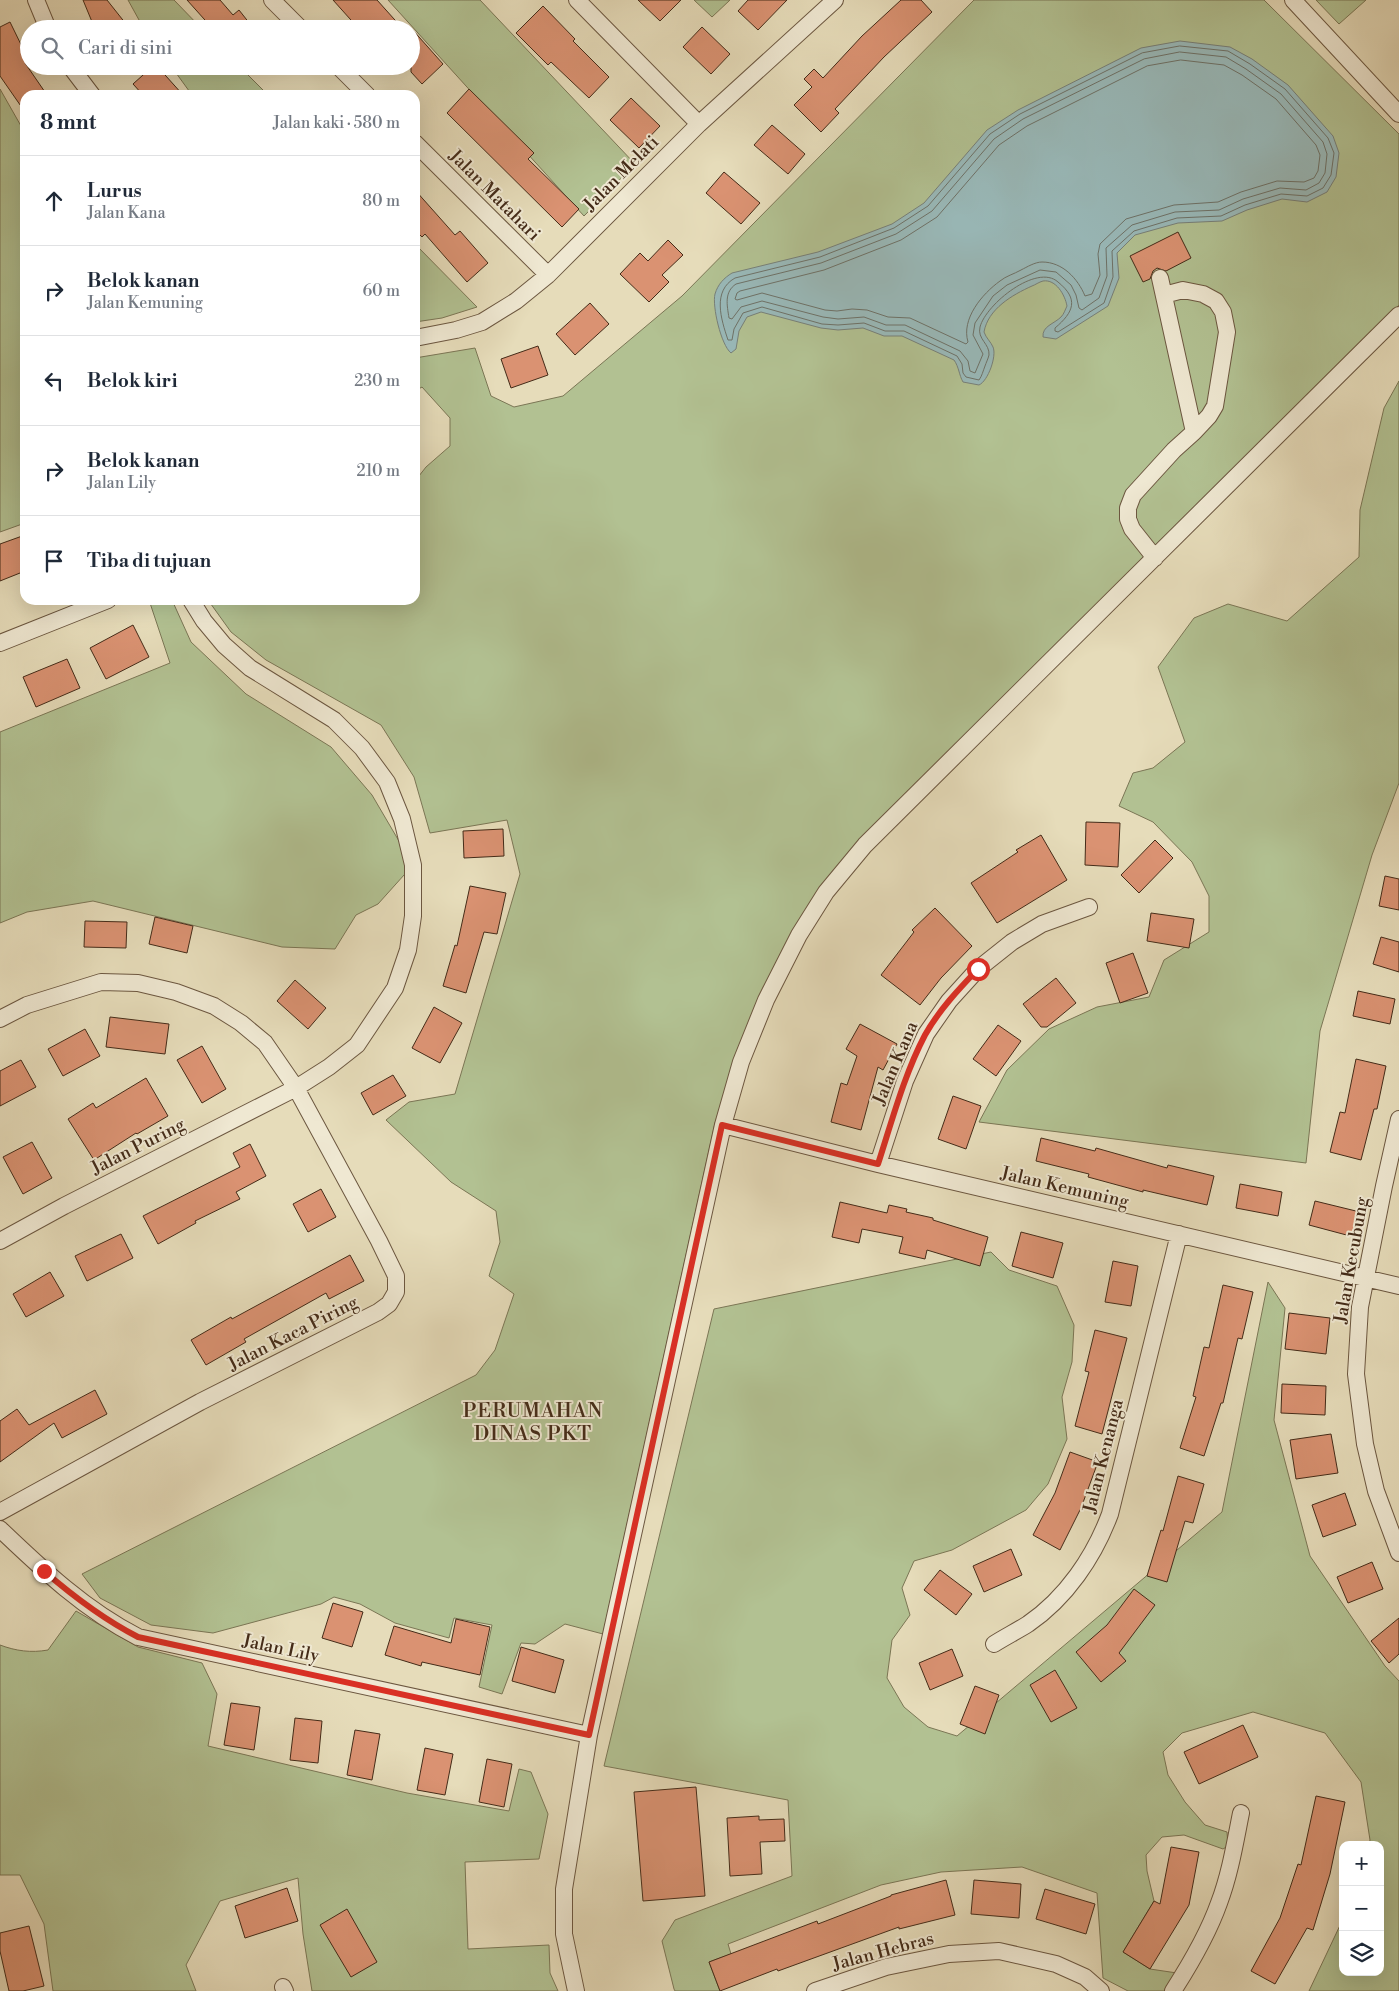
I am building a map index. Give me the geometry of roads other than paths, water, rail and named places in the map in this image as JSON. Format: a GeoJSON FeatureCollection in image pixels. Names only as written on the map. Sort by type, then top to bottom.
{"type":"FeatureCollection","features":[{"type":"Feature","properties":{"kind":"street"},"geometry":{"type":"LineString","coordinates":[[36,0],[44,20]]}},
{"type":"Feature","properties":{"kind":"street"},"geometry":{"type":"LineString","coordinates":[[272,0],[292,20]]}},
{"type":"Feature","properties":{"kind":"street"},"geometry":{"type":"LineString","coordinates":[[577,0],[699,124]]}},
{"type":"Feature","properties":{"kind":"street","name":"Jalan Melati"},"geometry":{"type":"LineString","coordinates":[[420,337],[456,330],[482,322],[516,301],[548,275],[699,124],[835,0]]}},
{"type":"Feature","properties":{"kind":"street"},"geometry":{"type":"LineString","coordinates":[[1293,0],[1399,114]]}},
{"type":"Feature","properties":{"kind":"street"},"geometry":{"type":"LineString","coordinates":[[77,75],[88,90]]}},
{"type":"Feature","properties":{"kind":"street"},"geometry":{"type":"LineString","coordinates":[[347,75],[362,90]]}},
{"type":"Feature","properties":{"kind":"street","name":"Jalan Matahari"},"geometry":{"type":"LineString","coordinates":[[420,148],[548,275]]}},
{"type":"Feature","properties":{"kind":"street"},"geometry":{"type":"LineString","coordinates":[[1160,278],[1194,432]]}},
{"type":"Feature","properties":{"kind":"street"},"geometry":{"type":"LineString","coordinates":[[1155,558],[1132,530],[1128,519],[1128,508],[1132,495],[1174,450],[1210,416],[1215,406],[1227,332],[1223,312],[1216,301],[1203,294],[1183,290],[1164,295]]}},
{"type":"Feature","properties":{"kind":"street"},"geometry":{"type":"LineString","coordinates":[[576,1991],[564,1934],[564,1889],[589,1735],[722,1125],[741,1062],[766,1000],[799,935],[826,892],[865,845],[1399,315]]}},
{"type":"Feature","properties":{"kind":"street"},"geometry":{"type":"LineString","coordinates":[[0,643],[95,605]]}},
{"type":"Feature","properties":{"kind":"street","name":"Jalan Puring"},"geometry":{"type":"LineString","coordinates":[[0,1242],[64,1206],[296,1088],[329,1067],[357,1045],[395,988],[408,950],[413,916],[413,865],[402,819],[387,782],[362,748],[334,720],[250,668],[224,645],[194,605]]}},
{"type":"Feature","properties":{"kind":"street","name":"Jalan Kana"},"geometry":{"type":"LineString","coordinates":[[878,1164],[908,1074],[926,1034],[949,1001],[978,969],[1012,942],[1042,924],[1089,908]]}},
{"type":"Feature","properties":{"kind":"street","name":"Jalan Kaca Piring"},"geometry":{"type":"LineString","coordinates":[[0,1019],[26,1005],[101,982],[138,983],[167,990],[214,1006],[241,1023],[265,1043],[296,1088],[379,1240],[396,1276],[396,1292],[389,1304],[378,1312],[200,1402],[0,1512]]}},
{"type":"Feature","properties":{"kind":"street","name":"Jalan Kecubung"},"geometry":{"type":"LineString","coordinates":[[1399,1119],[1360,1307],[1356,1374],[1365,1444],[1376,1491],[1399,1553]]}},
{"type":"Feature","properties":{"kind":"street","name":"Jalan Kemuning"},"geometry":{"type":"LineString","coordinates":[[722,1125],[878,1164],[1399,1286]]}},
{"type":"Feature","properties":{"kind":"street","name":"Jalan Kenanga"},"geometry":{"type":"LineString","coordinates":[[994,1644],[1028,1624],[1058,1598],[1085,1566],[1101,1540],[1110,1514],[1179,1234]]}},
{"type":"Feature","properties":{"kind":"street","name":"Jalan Lily"},"geometry":{"type":"LineString","coordinates":[[0,1529],[44,1571],[84,1605],[112,1624],[138,1637],[589,1735]]}},
{"type":"Feature","properties":{"kind":"street"},"geometry":{"type":"LineString","coordinates":[[1173,1991],[1194,1958],[1219,1903],[1233,1854],[1241,1813]]}},
{"type":"Feature","properties":{"kind":"street","name":"Jalan Hebras"},"geometry":{"type":"LineString","coordinates":[[815,1991],[886,1967],[949,1954],[998,1951],[1056,1964],[1086,1977],[1101,1991]]}},
{"type":"Feature","properties":{"kind":"water"},"geometry":{"type":"Polygon","coordinates":[[[1180,41],[1230,47],[1252,59],[1288,85],[1333,136],[1339,153],[1336,177],[1327,192],[1307,202],[1282,199],[1247,210],[1222,221],[1178,223],[1135,235],[1117,253],[1119,278],[1108,306],[1056,339],[1043,337],[1043,333],[1046,328],[1062,316],[1067,306],[1064,297],[1056,285],[1043,281],[1009,298],[990,316],[986,324],[984,332],[993,347],[994,356],[986,379],[979,385],[963,382],[954,360],[902,336],[884,336],[863,328],[838,330],[821,328],[761,312],[747,317],[739,331],[736,349],[731,353],[727,349],[718,325],[714,300],[718,287],[729,275],[818,252],[892,224],[924,203],[987,130],[1018,110],[1141,48],[1180,41]]]}},
{"type":"Feature","properties":{"kind":"district","name":"PERUMAHAN DINAS PKT"},"geometry":{"type":"Point","coordinates":[533,1422]}}]}
